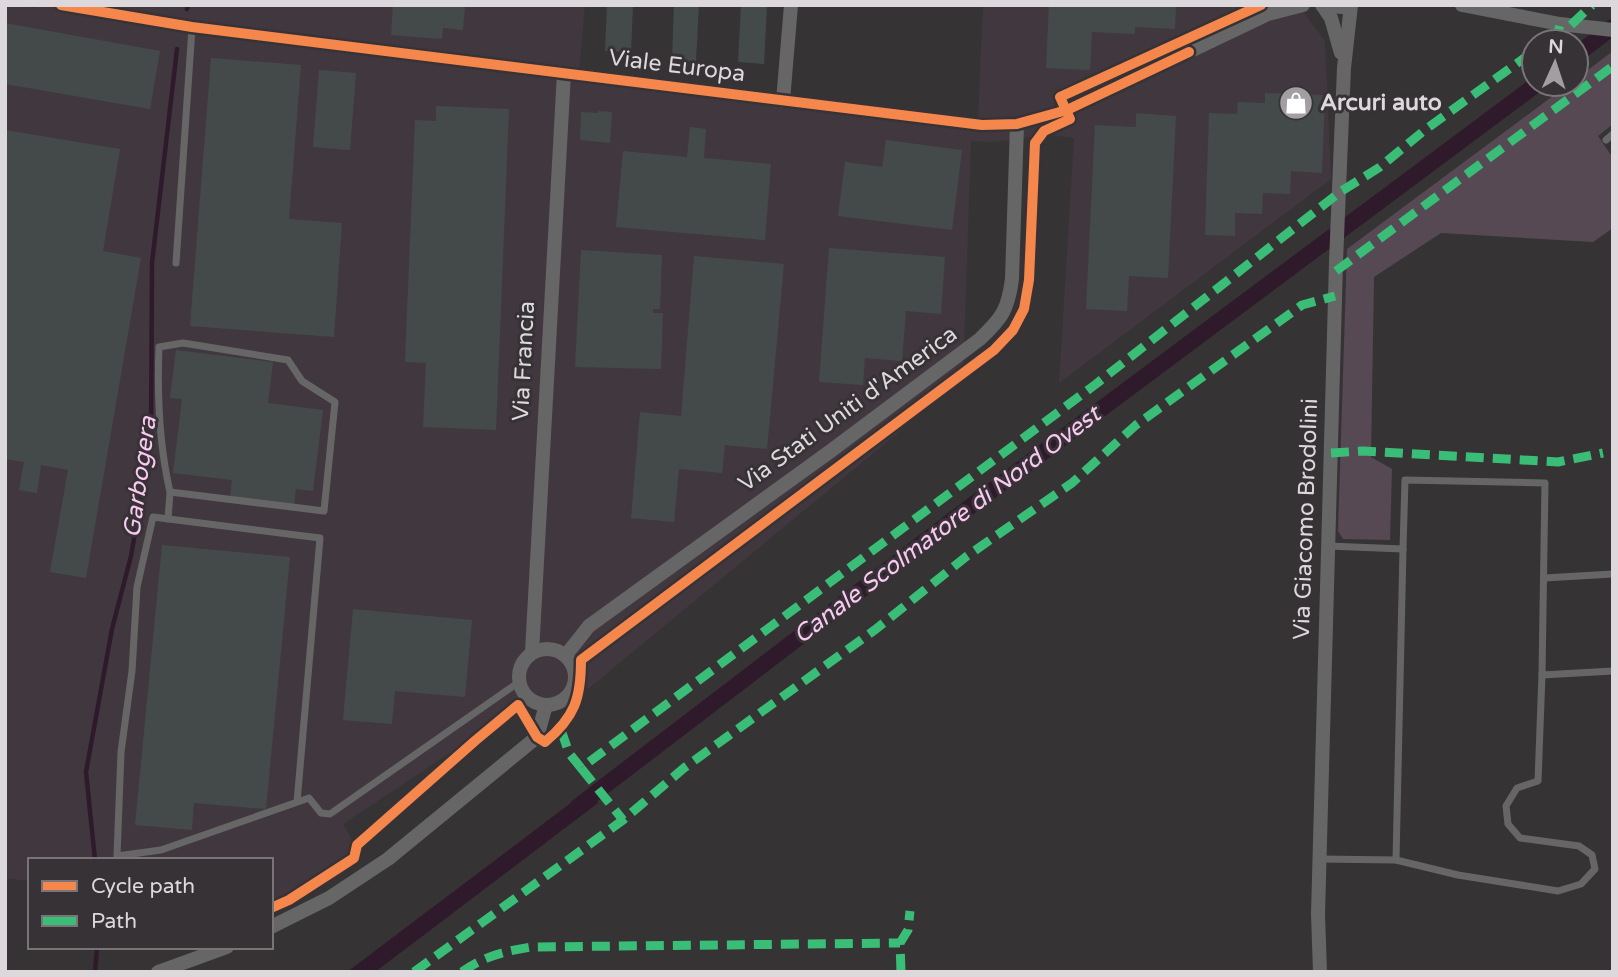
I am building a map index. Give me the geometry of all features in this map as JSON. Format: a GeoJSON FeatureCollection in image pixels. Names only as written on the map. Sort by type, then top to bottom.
{"type":"FeatureCollection","features":[{"type":"Feature","properties":{"kind":"street","name":"Viale Europa"},"geometry":{"type":"LineString","coordinates":[[61,5],[192,27],[982,125],[1017,124],[1067,110],[1272,10],[1303,5]]}},
{"type":"Feature","properties":{"kind":"street"},"geometry":{"type":"LineString","coordinates":[[783,101],[792,5]]}},
{"type":"Feature","properties":{"kind":"street"},"geometry":{"type":"LineString","coordinates":[[1322,5],[1342,8],[1351,5]]}},
{"type":"Feature","properties":{"kind":"street","name":"Via Giacomo Brodolini"},"geometry":{"type":"LineString","coordinates":[[1322,5],[1331,18],[1338,38],[1344,68]]}},
{"type":"Feature","properties":{"kind":"street","name":"Via Giacomo Brodolini"},"geometry":{"type":"LineString","coordinates":[[1320,972],[1320,859],[1336,262],[1344,68],[1351,5]]}},
{"type":"Feature","properties":{"kind":"street"},"geometry":{"type":"LineString","coordinates":[[1462,5],[1579,27],[1613,30]]}},
{"type":"Feature","properties":{"kind":"street","name":"Via Francia"},"geometry":{"type":"LineString","coordinates":[[532,652],[564,73]]}},
{"type":"Feature","properties":{"kind":"street","name":"Via Stati Uniti d'America"},"geometry":{"type":"LineString","coordinates":[[566,654],[589,626],[843,442],[980,340],[997,324],[1009,303],[1012,279],[1017,124]]}},
{"type":"Feature","properties":{"kind":"street"},"geometry":{"type":"LineString","coordinates":[[549,648],[566,654],[575,669],[574,687],[563,701],[546,705],[528,698],[519,682],[521,665],[532,652],[549,648]]}},
{"type":"Feature","properties":{"kind":"street"},"geometry":{"type":"LineString","coordinates":[[273,927],[329,898],[388,859],[537,737],[546,705]]}},
{"type":"Feature","properties":{"kind":"street"},"geometry":{"type":"LineString","coordinates":[[158,972],[221,949]]}},
{"type":"Feature","properties":{"kind":"lane"},"geometry":{"type":"LineString","coordinates":[[176,263],[192,27]]}},
{"type":"Feature","properties":{"kind":"lane"},"geometry":{"type":"LineString","coordinates":[[168,519],[170,492],[161,455],[159,347],[183,343],[288,360],[302,381],[335,402],[324,511],[170,492]]}},
{"type":"Feature","properties":{"kind":"lane"},"geometry":{"type":"LineString","coordinates":[[1320,859],[1396,860],[1458,875],[1558,891],[1581,884],[1595,869],[1592,855],[1579,846],[1520,838],[1508,824],[1506,806],[1517,788],[1538,781],[1545,483],[1405,480],[1396,860]]}},
{"type":"Feature","properties":{"kind":"lane"},"geometry":{"type":"LineString","coordinates":[[297,802],[320,538],[153,517],[137,587],[132,671],[121,752],[117,856],[161,850],[309,798],[326,813],[519,682]]}},
{"type":"Feature","properties":{"kind":"lane"},"geometry":{"type":"LineString","coordinates":[[1328,546],[1403,549]]}},
{"type":"Feature","properties":{"kind":"lane"},"geometry":{"type":"LineString","coordinates":[[1544,578],[1613,574]]}},
{"type":"Feature","properties":{"kind":"lane"},"geometry":{"type":"LineString","coordinates":[[1542,675],[1613,671]]}},
{"type":"Feature","properties":{"kind":"shaded area"},"geometry":{"type":"Polygon","coordinates":[[[5,5],[34,8],[35,5],[585,5],[579,72],[978,120],[983,5],[1298,5],[1325,41],[1331,179],[1059,383],[1074,138],[1050,135],[994,142],[971,141],[963,379],[566,707],[535,698],[521,699],[462,745],[343,824],[357,849],[310,884],[273,903],[273,858],[28,858],[28,881],[5,878],[5,5]]]}},
{"type":"Feature","properties":{"kind":"shaded area"},"geometry":{"type":"Polygon","coordinates":[[[1613,51],[1613,124],[1598,136],[1613,158],[1613,228],[1593,242],[1441,233],[1374,277],[1371,457],[1392,469],[1390,540],[1343,539],[1338,531],[1347,249],[1550,98],[1590,98],[1590,68],[1613,51]]]}},
{"type":"Feature","properties":{"kind":"shaded area"},"geometry":{"type":"Polygon","coordinates":[[[588,790],[598,803],[375,972],[347,972],[588,790]]]}},
{"type":"Feature","properties":{"kind":"building"},"geometry":{"type":"Polygon","coordinates":[[[393,5],[465,5],[463,30],[443,28],[442,39],[391,35],[393,5]]]}},
{"type":"Feature","properties":{"kind":"building"},"geometry":{"type":"Polygon","coordinates":[[[607,5],[633,5],[631,52],[605,51],[607,5]]]}},
{"type":"Feature","properties":{"kind":"building"},"geometry":{"type":"Polygon","coordinates":[[[674,5],[699,5],[696,61],[672,60],[674,5]]]}},
{"type":"Feature","properties":{"kind":"building"},"geometry":{"type":"Polygon","coordinates":[[[741,5],[767,5],[764,64],[738,62],[741,5]]]}},
{"type":"Feature","properties":{"kind":"building"},"geometry":{"type":"Polygon","coordinates":[[[1049,5],[1176,5],[1175,29],[1135,27],[1135,34],[1092,32],[1090,70],[1046,68],[1049,5]]]}},
{"type":"Feature","properties":{"kind":"building"},"geometry":{"type":"Polygon","coordinates":[[[5,23],[160,51],[150,109],[5,84],[5,23]]]}},
{"type":"Feature","properties":{"kind":"building"},"geometry":{"type":"Polygon","coordinates":[[[211,58],[301,65],[289,219],[342,223],[334,337],[190,326],[211,58]]]}},
{"type":"Feature","properties":{"kind":"building"},"geometry":{"type":"Polygon","coordinates":[[[319,70],[356,73],[350,150],[313,147],[319,70]]]}},
{"type":"Feature","properties":{"kind":"building"},"geometry":{"type":"Polygon","coordinates":[[[1265,93],[1325,95],[1322,173],[1291,171],[1290,194],[1263,193],[1262,214],[1235,213],[1235,236],[1205,235],[1209,113],[1237,114],[1238,102],[1265,103],[1265,93]]]}},
{"type":"Feature","properties":{"kind":"building"},"geometry":{"type":"Polygon","coordinates":[[[436,106],[509,109],[496,430],[423,427],[426,363],[405,362],[415,120],[436,121],[436,106]]]}},
{"type":"Feature","properties":{"kind":"building"},"geometry":{"type":"Polygon","coordinates":[[[581,112],[612,112],[610,143],[580,140],[581,112]]]}},
{"type":"Feature","properties":{"kind":"building"},"geometry":{"type":"Polygon","coordinates":[[[1136,113],[1176,116],[1168,278],[1129,276],[1127,311],[1086,309],[1095,125],[1136,127],[1136,113]]]}},
{"type":"Feature","properties":{"kind":"building"},"geometry":{"type":"Polygon","coordinates":[[[690,127],[706,129],[704,158],[771,164],[765,240],[616,227],[623,151],[687,157],[690,127]]]}},
{"type":"Feature","properties":{"kind":"building"},"geometry":{"type":"Polygon","coordinates":[[[5,130],[120,149],[103,251],[141,258],[86,578],[50,572],[68,470],[41,465],[37,493],[19,490],[24,462],[5,459],[5,130]]]}},
{"type":"Feature","properties":{"kind":"building"},"geometry":{"type":"Polygon","coordinates":[[[886,140],[962,150],[952,230],[838,216],[845,162],[882,167],[886,140]]]}},
{"type":"Feature","properties":{"kind":"building"},"geometry":{"type":"Polygon","coordinates":[[[829,248],[945,257],[941,314],[906,311],[902,361],[865,358],[863,385],[819,382],[829,248]]]}},
{"type":"Feature","properties":{"kind":"building"},"geometry":{"type":"Polygon","coordinates":[[[581,250],[662,255],[660,309],[653,309],[653,313],[663,313],[661,369],[575,367],[581,250]]]}},
{"type":"Feature","properties":{"kind":"building"},"geometry":{"type":"Polygon","coordinates":[[[694,256],[784,264],[767,449],[725,445],[722,473],[679,469],[674,522],[631,518],[640,412],[681,416],[694,256]]]}},
{"type":"Feature","properties":{"kind":"building"},"geometry":{"type":"Polygon","coordinates":[[[176,350],[273,362],[268,403],[323,410],[313,491],[296,489],[294,505],[230,497],[232,480],[173,473],[182,399],[170,398],[176,350]]]}},
{"type":"Feature","properties":{"kind":"building"},"geometry":{"type":"Polygon","coordinates":[[[162,545],[290,557],[266,809],[194,803],[192,830],[135,825],[162,545]]]}},
{"type":"Feature","properties":{"kind":"building"},"geometry":{"type":"Polygon","coordinates":[[[353,609],[472,620],[465,697],[395,691],[392,724],[343,720],[353,609]]]}},
{"type":"Feature","properties":{"kind":"waterway","name":"Garbogera"},"geometry":{"type":"LineString","coordinates":[[187,9],[188,5]]}},
{"type":"Feature","properties":{"kind":"waterway","name":"Canale Scolmatore di Nord Ovest"},"geometry":{"type":"LineString","coordinates":[[1590,44],[1613,27]]}},
{"type":"Feature","properties":{"kind":"waterway","name":"Garbogera"},"geometry":{"type":"LineString","coordinates":[[95,858],[86,772],[112,629],[131,556],[151,441],[152,263],[177,49]]}},
{"type":"Feature","properties":{"kind":"waterway","name":"Canale Scolmatore di Nord Ovest"},"geometry":{"type":"LineString","coordinates":[[577,807],[963,512],[1520,97]]}},
{"type":"Feature","properties":{"kind":"waterway","name":"Garbogera"},"geometry":{"type":"LineString","coordinates":[[95,972],[97,949]]}},
{"type":"Feature","properties":{"kind":"marked path"},"geometry":{"type":"LineString","coordinates":[[1571,25],[1592,5]]}},
{"type":"Feature","properties":{"kind":"marked path"},"geometry":{"type":"LineString","coordinates":[[1559,28],[1560,24]]}},
{"type":"Feature","properties":{"kind":"marked path"},"geometry":{"type":"LineString","coordinates":[[561,730],[569,753],[581,768],[1096,384],[1340,192],[1380,167],[1426,129],[1520,61]]}},
{"type":"Feature","properties":{"kind":"marked path"},"geometry":{"type":"LineString","coordinates":[[1336,271],[1613,66]]}},
{"type":"Feature","properties":{"kind":"marked path"},"geometry":{"type":"LineString","coordinates":[[414,972],[623,820],[684,768],[876,629],[967,556],[1072,483],[1136,425],[1302,305],[1335,296]]}},
{"type":"Feature","properties":{"kind":"marked path"},"geometry":{"type":"LineString","coordinates":[[1331,453],[1363,451],[1558,462],[1603,453]]}},
{"type":"Feature","properties":{"kind":"marked path"},"geometry":{"type":"LineString","coordinates":[[581,768],[623,820]]}},
{"type":"Feature","properties":{"kind":"marked path"},"geometry":{"type":"LineString","coordinates":[[901,972],[900,943],[908,930],[910,911]]}},
{"type":"Feature","properties":{"kind":"marked path"},"geometry":{"type":"LineString","coordinates":[[462,972],[495,955],[531,947],[900,943]]}},
{"type":"Feature","properties":{"kind":"cycle path"},"geometry":{"type":"LineString","coordinates":[[61,5],[192,27],[982,125],[1017,124],[1067,110],[1189,52]]}},
{"type":"Feature","properties":{"kind":"cycle path"},"geometry":{"type":"LineString","coordinates":[[273,907],[289,900],[354,858],[357,845],[518,705],[537,737],[545,742],[563,724],[574,706],[580,685],[581,660],[994,350],[1013,330],[1024,309],[1029,280],[1035,143],[1044,131],[1070,119],[1060,97],[1261,5]]}},
{"type":"Feature","properties":{"kind":"place","name":"Arcuri auto"},"geometry":{"type":"Point","coordinates":[1296,103]}}]}
